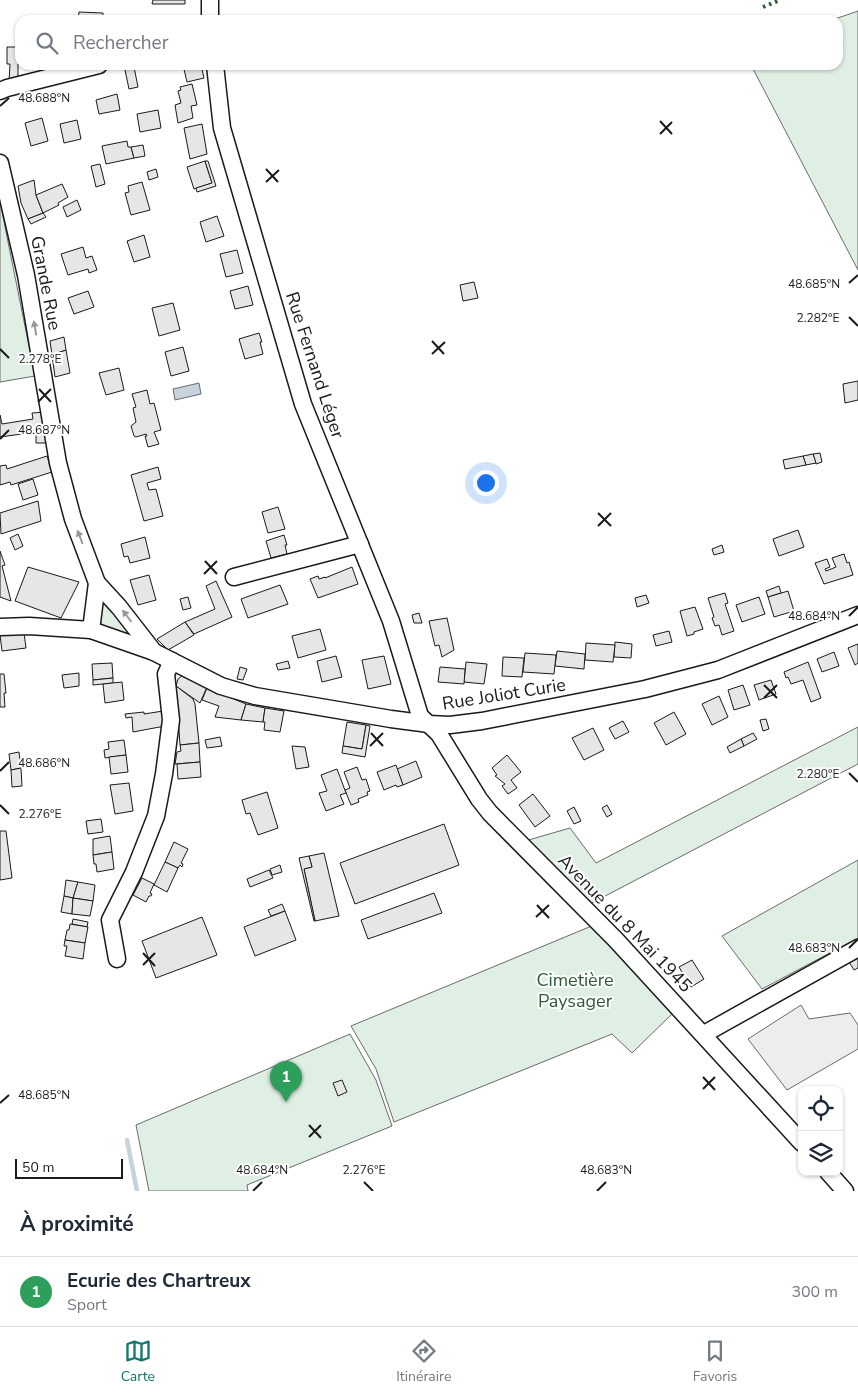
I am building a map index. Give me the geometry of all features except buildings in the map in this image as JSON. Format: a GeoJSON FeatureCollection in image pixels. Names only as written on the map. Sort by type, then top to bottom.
{"type":"FeatureCollection","features":[{"type":"Feature","properties":{"kind":"street"},"geometry":{"type":"LineString","coordinates":[[0,91],[79,70]]}},
{"type":"Feature","properties":{"kind":"street","name":"Rue Fernand Léger"},"geometry":{"type":"LineString","coordinates":[[216,70],[222,128],[303,404],[391,621],[420,716],[429,724]]}},
{"type":"Feature","properties":{"kind":"street","name":"Grande Rue"},"geometry":{"type":"LineString","coordinates":[[0,163],[26,275],[58,463],[73,519],[97,583],[120,607],[154,652]]}},
{"type":"Feature","properties":{"kind":"street"},"geometry":{"type":"LineString","coordinates":[[234,577],[360,544]]}},
{"type":"Feature","properties":{"kind":"street","name":"Grande Rue"},"geometry":{"type":"LineString","coordinates":[[91,630],[97,583]]}},
{"type":"Feature","properties":{"kind":"street","name":"Rue Joliot Curie"},"geometry":{"type":"LineString","coordinates":[[0,627],[29,626],[91,630],[154,652],[221,686],[256,696],[429,724],[450,725],[645,689],[709,673],[858,615]]}},
{"type":"Feature","properties":{"kind":"street"},"geometry":{"type":"LineString","coordinates":[[117,959],[110,920],[134,872],[156,816],[171,720],[166,674],[172,661]]}},
{"type":"Feature","properties":{"kind":"street","name":"Avenue du 8 Mai 1945"},"geometry":{"type":"LineString","coordinates":[[429,724],[439,734],[479,800],[490,813],[616,940],[798,1139]]}},
{"type":"Feature","properties":{"kind":"street"},"geometry":{"type":"LineString","coordinates":[[704,1034],[858,948]]}},
{"type":"Feature","properties":{"kind":"street"},"geometry":{"type":"LineString","coordinates":[[832,1176],[845,1191]]}},
{"type":"Feature","properties":{"kind":"green space"},"geometry":{"type":"Polygon","coordinates":[[[858,11],[858,270],[754,70],[843,70],[843,16],[858,11]]]}},
{"type":"Feature","properties":{"kind":"green space"},"geometry":{"type":"Polygon","coordinates":[[[0,202],[35,376],[0,382],[0,202]]]}},
{"type":"Feature","properties":{"kind":"green space"},"geometry":{"type":"Polygon","coordinates":[[[99,590],[134,626],[133,641],[95,628],[99,590]]]}},
{"type":"Feature","properties":{"kind":"green space"},"geometry":{"type":"Polygon","coordinates":[[[858,727],[858,764],[586,906],[525,841],[570,828],[596,863],[858,727]]]}},
{"type":"Feature","properties":{"kind":"green space"},"geometry":{"type":"Polygon","coordinates":[[[858,860],[858,938],[762,989],[722,936],[858,860]]]}},
{"type":"Feature","properties":{"kind":"green space","name":"Cimetière Paysager"},"geometry":{"type":"Polygon","coordinates":[[[594,925],[673,1013],[632,1053],[612,1034],[394,1122],[376,1069],[351,1026],[594,925]]]}},
{"type":"Feature","properties":{"kind":"green space"},"geometry":{"type":"Polygon","coordinates":[[[350,1034],[376,1080],[392,1126],[247,1185],[248,1191],[149,1191],[136,1125],[350,1034]]]}},
{"type":"Feature","properties":{"kind":"shaded area"},"geometry":{"type":"Polygon","coordinates":[[[199,383],[201,394],[175,400],[173,389],[199,383]]]}},
{"type":"Feature","properties":{"kind":"shaded area"},"geometry":{"type":"Polygon","coordinates":[[[801,1005],[809,1019],[850,1013],[858,1025],[858,1049],[787,1090],[748,1039],[801,1005]]]}},
{"type":"Feature","properties":{"kind":"waterway"},"geometry":{"type":"LineString","coordinates":[[127,1140],[137,1191]]}},
{"type":"Feature","properties":{"kind":"hedge"},"geometry":{"type":"LineString","coordinates":[[763,7],[780,0]]}},
{"type":"Feature","properties":{"kind":"place","name":"Ecurie des Chartreux"},"geometry":{"type":"Point","coordinates":[286,1102]}}]}
